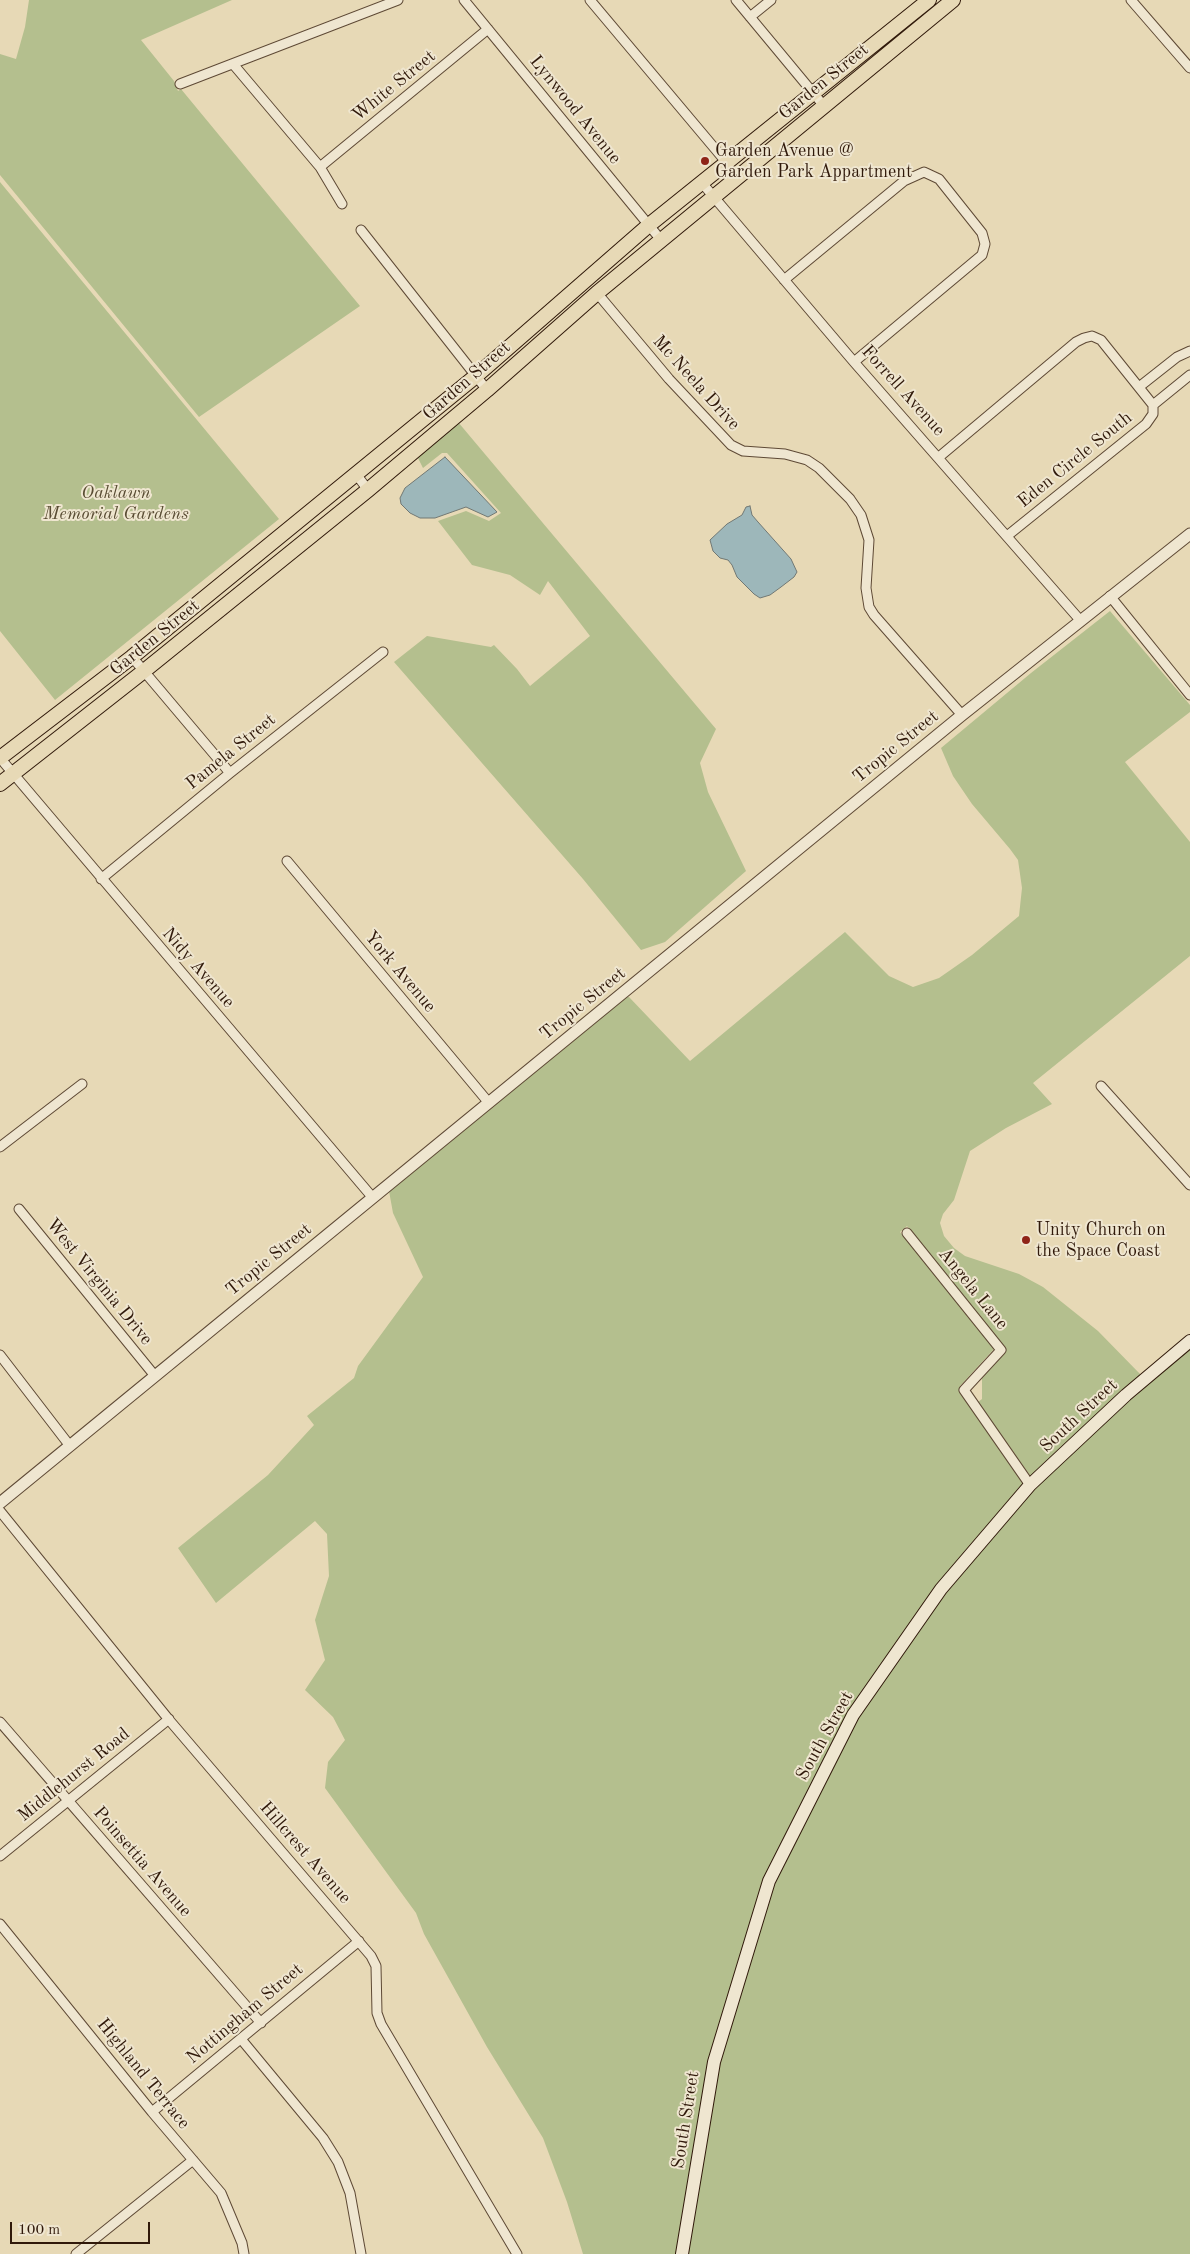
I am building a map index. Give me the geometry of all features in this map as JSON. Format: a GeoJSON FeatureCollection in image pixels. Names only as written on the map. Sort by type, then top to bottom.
{"type":"FeatureCollection","features":[{"type":"Feature","properties":{"kind":"main road","name":"Garden Street"},"geometry":{"type":"LineString","coordinates":[[0,758],[132,657],[222,584],[476,376],[649,225],[929,0]]}},
{"type":"Feature","properties":{"kind":"main road","name":"Garden Street"},"geometry":{"type":"LineString","coordinates":[[0,784],[144,671],[368,490],[488,390],[661,240],[953,0]]}},
{"type":"Feature","properties":{"kind":"main road","name":"South Street"},"geometry":{"type":"LineString","coordinates":[[682,2254],[714,2062],[769,1881],[853,1716],[941,1589],[1030,1485],[1126,1395],[1190,1340]]}},
{"type":"Feature","properties":{"kind":"street"},"geometry":{"type":"LineString","coordinates":[[180,84],[398,0]]}},
{"type":"Feature","properties":{"kind":"street","name":"Lynwood Avenue"},"geometry":{"type":"LineString","coordinates":[[464,0],[661,240]]}},
{"type":"Feature","properties":{"kind":"street"},"geometry":{"type":"LineString","coordinates":[[590,0],[727,163]]}},
{"type":"Feature","properties":{"kind":"street"},"geometry":{"type":"LineString","coordinates":[[736,0],[824,106]]}},
{"type":"Feature","properties":{"kind":"street"},"geometry":{"type":"LineString","coordinates":[[750,17],[771,0]]}},
{"type":"Feature","properties":{"kind":"street"},"geometry":{"type":"LineString","coordinates":[[1131,0],[1190,68]]}},
{"type":"Feature","properties":{"kind":"street","name":"White Street"},"geometry":{"type":"LineString","coordinates":[[320,167],[488,29]]}},
{"type":"Feature","properties":{"kind":"street"},"geometry":{"type":"LineString","coordinates":[[232,64],[320,167],[342,204]]}},
{"type":"Feature","properties":{"kind":"street"},"geometry":{"type":"LineString","coordinates":[[784,280],[912,176],[924,172],[934,176],[966,211],[984,238],[985,244],[982,255],[854,362]]}},
{"type":"Feature","properties":{"kind":"street","name":"Forrell Avenue"},"geometry":{"type":"LineString","coordinates":[[702,183],[854,362],[1080,620]]}},
{"type":"Feature","properties":{"kind":"street"},"geometry":{"type":"LineString","coordinates":[[362,230],[488,390]]}},
{"type":"Feature","properties":{"kind":"street","name":"Mc Neela Drive"},"geometry":{"type":"LineString","coordinates":[[598,293],[669,378],[731,445],[743,451],[785,454],[807,460],[819,468],[850,499],[860,515],[869,540],[866,588],[869,607],[962,715]]}},
{"type":"Feature","properties":{"kind":"street"},"geometry":{"type":"LineString","coordinates":[[939,457],[1076,342],[1084,338],[1092,336],[1101,340],[1153,404],[1190,375]]}},
{"type":"Feature","properties":{"kind":"street"},"geometry":{"type":"LineString","coordinates":[[1139,387],[1176,357],[1190,351]]}},
{"type":"Feature","properties":{"kind":"street","name":"Eden Circle South"},"geometry":{"type":"LineString","coordinates":[[1007,536],[1146,424],[1153,414],[1153,404]]}},
{"type":"Feature","properties":{"kind":"street"},"geometry":{"type":"LineString","coordinates":[[356,474],[368,490]]}},
{"type":"Feature","properties":{"kind":"street","name":"Tropic Street"},"geometry":{"type":"LineString","coordinates":[[0,1503],[962,715],[1190,534]]}},
{"type":"Feature","properties":{"kind":"street"},"geometry":{"type":"LineString","coordinates":[[222,584],[233,599]]}},
{"type":"Feature","properties":{"kind":"street"},"geometry":{"type":"LineString","coordinates":[[1110,596],[1190,695]]}},
{"type":"Feature","properties":{"kind":"street","name":"Pamela Street"},"geometry":{"type":"LineString","coordinates":[[101,879],[230,773],[383,652]]}},
{"type":"Feature","properties":{"kind":"street"},"geometry":{"type":"LineString","coordinates":[[132,657],[230,773]]}},
{"type":"Feature","properties":{"kind":"street"},"geometry":{"type":"LineString","coordinates":[[69,704],[81,721]]}},
{"type":"Feature","properties":{"kind":"street","name":"Nidy Avenue"},"geometry":{"type":"LineString","coordinates":[[0,758],[373,1198]]}},
{"type":"Feature","properties":{"kind":"street","name":"York Avenue"},"geometry":{"type":"LineString","coordinates":[[287,861],[489,1103]]}},
{"type":"Feature","properties":{"kind":"street"},"geometry":{"type":"LineString","coordinates":[[0,1147],[82,1084]]}},
{"type":"Feature","properties":{"kind":"street"},"geometry":{"type":"LineString","coordinates":[[1101,1086],[1190,1185]]}},
{"type":"Feature","properties":{"kind":"street","name":"West Virginia Drive"},"geometry":{"type":"LineString","coordinates":[[19,1209],[155,1376]]}},
{"type":"Feature","properties":{"kind":"street","name":"Angela Lane"},"geometry":{"type":"LineString","coordinates":[[907,1233],[1000,1350],[964,1390],[1030,1485]]}},
{"type":"Feature","properties":{"kind":"street"},"geometry":{"type":"LineString","coordinates":[[0,1355],[70,1446]]}},
{"type":"Feature","properties":{"kind":"street","name":"Hillcrest Avenue"},"geometry":{"type":"LineString","coordinates":[[0,1511],[169,1719],[359,1941],[376,1966],[377,2013],[381,2024],[517,2254]]}},
{"type":"Feature","properties":{"kind":"street","name":"Middlehurst Road"},"geometry":{"type":"LineString","coordinates":[[0,1856],[169,1719]]}},
{"type":"Feature","properties":{"kind":"street","name":"Poinsettia Avenue"},"geometry":{"type":"LineString","coordinates":[[0,1722],[260,2023]]}},
{"type":"Feature","properties":{"kind":"street","name":"Highland Terrace"},"geometry":{"type":"LineString","coordinates":[[0,1924],[152,2112],[221,2193],[242,2243],[244,2254]]}},
{"type":"Feature","properties":{"kind":"street","name":"Nottingham Street"},"geometry":{"type":"LineString","coordinates":[[152,2112],[359,1941]]}},
{"type":"Feature","properties":{"kind":"street"},"geometry":{"type":"LineString","coordinates":[[241,2039],[323,2138],[338,2162],[350,2193],[361,2254]]}},
{"type":"Feature","properties":{"kind":"street"},"geometry":{"type":"LineString","coordinates":[[76,2254],[193,2160]]}},
{"type":"Feature","properties":{"kind":"green space"},"geometry":{"type":"Polygon","coordinates":[[[29,0],[232,0],[141,40],[174,81],[178,91],[181,89],[360,306],[199,417],[0,175],[0,54],[16,59],[25,27],[29,0]]]}},
{"type":"Feature","properties":{"kind":"green space","name":"Oaklawn Memorial Gardens"},"geometry":{"type":"Polygon","coordinates":[[[0,182],[279,519],[55,700],[0,631],[0,182]]]}},
{"type":"Feature","properties":{"kind":"green space"},"geometry":{"type":"Polygon","coordinates":[[[458,422],[716,729],[700,763],[708,792],[746,871],[665,942],[641,950],[583,879],[394,662],[427,636],[491,647],[494,645],[530,686],[590,636],[548,581],[540,595],[510,575],[472,565],[438,521],[466,511],[489,521],[501,513],[447,453],[442,453],[423,468],[417,456],[458,422]]]}},
{"type":"Feature","properties":{"kind":"green space"},"geometry":{"type":"Polygon","coordinates":[[[1110,611],[1190,705],[1190,712],[1125,762],[1190,842],[1190,956],[1033,1083],[1052,1104],[1006,1128],[970,1151],[954,1200],[943,1214],[940,1223],[944,1236],[954,1248],[965,1256],[1019,1274],[1043,1287],[1098,1331],[1141,1375],[1031,1477],[978,1402],[982,1399],[982,1378],[1004,1353],[1004,1347],[907,1226],[900,1232],[994,1349],[960,1386],[960,1392],[1024,1484],[849,1712],[765,1878],[708,2060],[676,2254],[583,2254],[567,2202],[543,2138],[487,2047],[424,1934],[416,1913],[325,1788],[328,1762],[345,1740],[333,1717],[305,1690],[325,1660],[315,1620],[329,1576],[327,1534],[315,1521],[216,1603],[178,1548],[268,1475],[314,1425],[307,1416],[354,1378],[358,1366],[423,1277],[393,1213],[389,1191],[627,997],[690,1061],[845,932],[889,976],[913,987],[939,978],[972,955],[1019,916],[1022,888],[1018,860],[972,804],[953,776],[941,748],[1031,673],[1110,611]]]}},
{"type":"Feature","properties":{"kind":"green space"},"geometry":{"type":"Polygon","coordinates":[[[1190,1348],[1190,2254],[687,2254],[719,2063],[774,1883],[858,1719],[945,1592],[1034,1489],[1130,1399],[1190,1348]]]}},
{"type":"Feature","properties":{"kind":"water"},"geometry":{"type":"Polygon","coordinates":[[[445,457],[497,512],[488,517],[466,507],[435,518],[420,518],[410,513],[401,504],[400,498],[405,488],[445,457]]]}},
{"type":"Feature","properties":{"kind":"water"},"geometry":{"type":"Polygon","coordinates":[[[750,506],[752,515],[791,559],[797,572],[794,577],[770,595],[760,598],[737,577],[728,560],[720,558],[713,551],[710,540],[727,524],[742,515],[746,507],[750,506]]]}},
{"type":"Feature","properties":{"kind":"place","name":"Garden Avenue @ Garden Park Appartment"},"geometry":{"type":"Point","coordinates":[705,161]}},
{"type":"Feature","properties":{"kind":"place","name":"Unity Church on the Space Coast"},"geometry":{"type":"Point","coordinates":[1026,1240]}}]}
